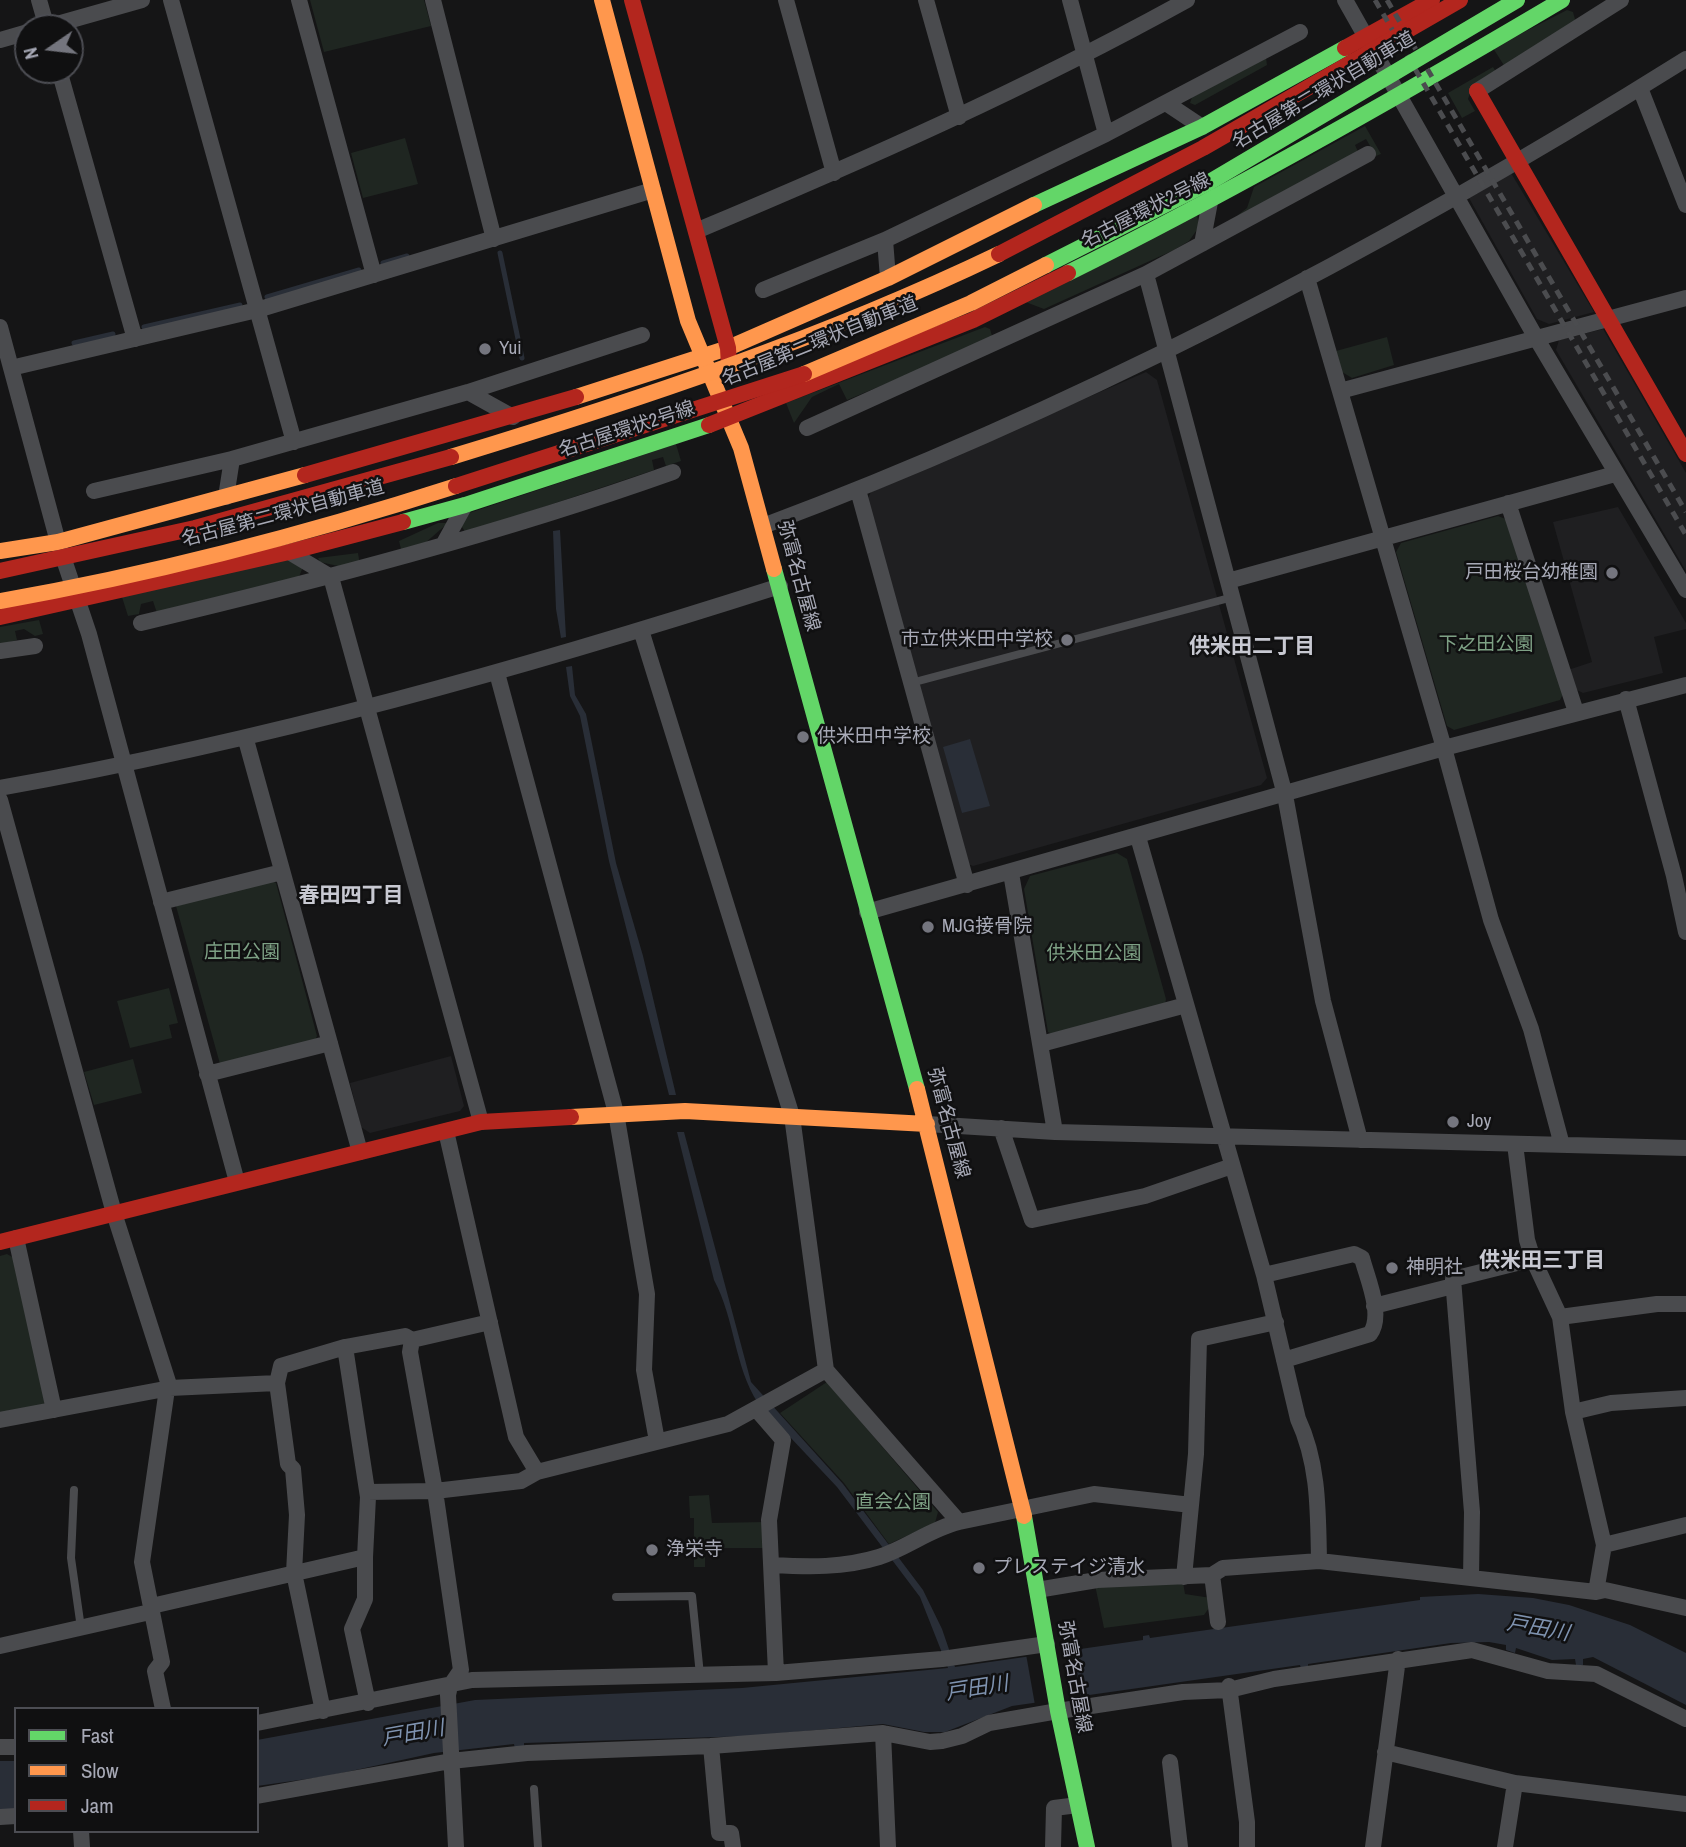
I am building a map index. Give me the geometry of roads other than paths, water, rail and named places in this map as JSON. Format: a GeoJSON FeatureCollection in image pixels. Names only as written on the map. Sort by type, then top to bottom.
{"type":"FeatureCollection","features":[{"type":"Feature","properties":{"kind":"main road","name":"弥富名古屋線"},"geometry":{"type":"LineString","coordinates":[[602,0],[688,321],[731,418],[763,526],[927,1124],[1023,1508],[1058,1709],[1087,1847]]}},
{"type":"Feature","properties":{"kind":"main road","name":"弥富名古屋線"},"geometry":{"type":"LineString","coordinates":[[632,0],[728,348],[731,418]]}},
{"type":"Feature","properties":{"kind":"main road"},"geometry":{"type":"LineString","coordinates":[[0,551],[58,542],[226,498],[513,417],[705,357],[888,278],[1038,202],[1202,127],[1432,0]]}},
{"type":"Feature","properties":{"kind":"main road","name":"名古屋第二環状自動車道"},"geometry":{"type":"LineString","coordinates":[[0,571],[97,552],[347,489],[647,397],[774,352],[935,284],[1193,156],[1460,0]]}},
{"type":"Feature","properties":{"kind":"main road","name":"名古屋第二環状自動車道"},"geometry":{"type":"LineString","coordinates":[[0,601],[109,582],[372,513],[781,384],[971,303],[1208,183],[1517,0]]}},
{"type":"Feature","properties":{"kind":"main road","name":"名古屋環状2号線"},"geometry":{"type":"LineString","coordinates":[[0,617],[79,602],[289,552],[465,505],[731,418],[974,320],[1210,202],[1399,97],[1559,2]]}},
{"type":"Feature","properties":{"kind":"main road"},"geometry":{"type":"LineString","coordinates":[[1477,91],[1686,454]]}},
{"type":"Feature","properties":{"kind":"main road"},"geometry":{"type":"LineString","coordinates":[[8,1240],[481,1122],[685,1111],[927,1124]]}},
{"type":"Feature","properties":{"kind":"street"},"geometry":{"type":"LineString","coordinates":[[84,17],[142,0]]}},
{"type":"Feature","properties":{"kind":"street"},"geometry":{"type":"LineString","coordinates":[[171,0],[294,442]]}},
{"type":"Feature","properties":{"kind":"street"},"geometry":{"type":"LineString","coordinates":[[299,0],[374,275]]}},
{"type":"Feature","properties":{"kind":"street"},"geometry":{"type":"LineString","coordinates":[[433,0],[494,239]]}},
{"type":"Feature","properties":{"kind":"street"},"geometry":{"type":"LineString","coordinates":[[786,0],[834,173]]}},
{"type":"Feature","properties":{"kind":"street"},"geometry":{"type":"LineString","coordinates":[[926,0],[958,117]]}},
{"type":"Feature","properties":{"kind":"street"},"geometry":{"type":"LineString","coordinates":[[1070,0],[1106,134]]}},
{"type":"Feature","properties":{"kind":"street"},"geometry":{"type":"LineString","coordinates":[[696,231],[958,117],[1085,57],[1187,0]]}},
{"type":"Feature","properties":{"kind":"street"},"geometry":{"type":"LineString","coordinates":[[1345,0],[1535,336],[1686,590]]}},
{"type":"Feature","properties":{"kind":"street"},"geometry":{"type":"LineString","coordinates":[[1477,91],[1621,0]]}},
{"type":"Feature","properties":{"kind":"street"},"geometry":{"type":"LineString","coordinates":[[1559,2],[1594,17]]}},
{"type":"Feature","properties":{"kind":"street"},"geometry":{"type":"LineString","coordinates":[[763,290],[886,240],[1106,134],[1300,32]]}},
{"type":"Feature","properties":{"kind":"street"},"geometry":{"type":"LineString","coordinates":[[763,526],[858,490],[1168,351],[1455,196],[1686,59]]}},
{"type":"Feature","properties":{"kind":"street"},"geometry":{"type":"LineString","coordinates":[[63,84],[135,340]]}},
{"type":"Feature","properties":{"kind":"street"},"geometry":{"type":"LineString","coordinates":[[1640,88],[1686,205]]}},
{"type":"Feature","properties":{"kind":"street"},"geometry":{"type":"LineString","coordinates":[[1166,103],[1202,127]]}},
{"type":"Feature","properties":{"kind":"street"},"geometry":{"type":"LineString","coordinates":[[807,428],[1011,333],[1146,274],[1368,154]]}},
{"type":"Feature","properties":{"kind":"street"},"geometry":{"type":"LineString","coordinates":[[7,368],[257,310],[653,190]]}},
{"type":"Feature","properties":{"kind":"street"},"geometry":{"type":"LineString","coordinates":[[1202,244],[1210,202]]}},
{"type":"Feature","properties":{"kind":"street"},"geometry":{"type":"LineString","coordinates":[[886,240],[888,278]]}},
{"type":"Feature","properties":{"kind":"street"},"geometry":{"type":"LineString","coordinates":[[1146,274],[1285,795],[1323,1000],[1360,1140]]}},
{"type":"Feature","properties":{"kind":"street"},"geometry":{"type":"LineString","coordinates":[[1307,278],[1444,748],[1490,920],[1531,1029],[1562,1145]]}},
{"type":"Feature","properties":{"kind":"street"},"geometry":{"type":"LineString","coordinates":[[1340,391],[1535,336],[1686,298]]}},
{"type":"Feature","properties":{"kind":"street"},"geometry":{"type":"LineString","coordinates":[[974,320],[1011,333]]}},
{"type":"Feature","properties":{"kind":"street"},"geometry":{"type":"LineString","coordinates":[[0,327],[7,368],[58,542],[79,602],[237,1182]]}},
{"type":"Feature","properties":{"kind":"street"},"geometry":{"type":"LineString","coordinates":[[94,491],[294,442],[468,392],[642,335]]}},
{"type":"Feature","properties":{"kind":"street"},"geometry":{"type":"LineString","coordinates":[[468,392],[513,417]]}},
{"type":"Feature","properties":{"kind":"street"},"geometry":{"type":"LineString","coordinates":[[226,498],[232,459]]}},
{"type":"Feature","properties":{"kind":"street"},"geometry":{"type":"LineString","coordinates":[[141,623],[331,577],[597,499],[673,472]]}},
{"type":"Feature","properties":{"kind":"street"},"geometry":{"type":"LineString","coordinates":[[1228,580],[1615,474]]}},
{"type":"Feature","properties":{"kind":"street"},"geometry":{"type":"LineString","coordinates":[[858,490],[967,885]]}},
{"type":"Feature","properties":{"kind":"street"},"geometry":{"type":"LineString","coordinates":[[1508,503],[1576,712]]}},
{"type":"Feature","properties":{"kind":"street"},"geometry":{"type":"LineString","coordinates":[[443,545],[465,505]]}},
{"type":"Feature","properties":{"kind":"street"},"geometry":{"type":"LineString","coordinates":[[289,552],[331,577],[481,1122]]}},
{"type":"Feature","properties":{"kind":"street"},"geometry":{"type":"LineString","coordinates":[[0,788],[124,766],[246,740],[366,710],[641,630],[780,586]]}},
{"type":"Feature","properties":{"kind":"street"},"geometry":{"type":"LineString","coordinates":[[641,630],[792,1116],[826,1370],[959,1522]]}},
{"type":"Feature","properties":{"kind":"street"},"geometry":{"type":"LineString","coordinates":[[0,651],[35,646]]}},
{"type":"Feature","properties":{"kind":"street"},"geometry":{"type":"LineString","coordinates":[[497,673],[616,1113],[647,1294],[644,1370],[657,1441]]}},
{"type":"Feature","properties":{"kind":"street"},"geometry":{"type":"LineString","coordinates":[[867,912],[1444,748],[1686,685]]}},
{"type":"Feature","properties":{"kind":"street"},"geometry":{"type":"LineString","coordinates":[[1626,699],[1674,876],[1686,932]]}},
{"type":"Feature","properties":{"kind":"street"},"geometry":{"type":"LineString","coordinates":[[246,740],[360,1152]]}},
{"type":"Feature","properties":{"kind":"street"},"geometry":{"type":"LineString","coordinates":[[0,800],[114,1213],[168,1388],[142,1562],[162,1662],[155,1671],[163,1707]]}},
{"type":"Feature","properties":{"kind":"street"},"geometry":{"type":"LineString","coordinates":[[1138,837],[1276,1322],[1317,1488],[1319,1561]]}},
{"type":"Feature","properties":{"kind":"street"},"geometry":{"type":"LineString","coordinates":[[161,902],[282,872]]}},
{"type":"Feature","properties":{"kind":"street"},"geometry":{"type":"LineString","coordinates":[[1011,873],[1055,1132]]}},
{"type":"Feature","properties":{"kind":"street"},"geometry":{"type":"LineString","coordinates":[[1041,1044],[1186,1005]]}},
{"type":"Feature","properties":{"kind":"street"},"geometry":{"type":"LineString","coordinates":[[207,1074],[330,1043]]}},
{"type":"Feature","properties":{"kind":"street"},"geometry":{"type":"LineString","coordinates":[[927,1124],[1055,1132],[1686,1148]]}},
{"type":"Feature","properties":{"kind":"street"},"geometry":{"type":"LineString","coordinates":[[1001,1128],[1032,1220],[1145,1196],[1232,1166]]}},
{"type":"Feature","properties":{"kind":"street"},"geometry":{"type":"LineString","coordinates":[[446,1131],[516,1437],[537,1472]]}},
{"type":"Feature","properties":{"kind":"street"},"geometry":{"type":"LineString","coordinates":[[1515,1144],[1527,1240],[1560,1317],[1573,1412],[1604,1545],[1596,1592]]}},
{"type":"Feature","properties":{"kind":"street"},"geometry":{"type":"LineString","coordinates":[[8,1240],[54,1410]]}},
{"type":"Feature","properties":{"kind":"street"},"geometry":{"type":"LineString","coordinates":[[1264,1275],[1354,1254],[1362,1258],[1374,1306],[1374,1329],[1370,1334],[1284,1360]]}},
{"type":"Feature","properties":{"kind":"street"},"geometry":{"type":"LineString","coordinates":[[1471,1578],[1472,1512],[1453,1279],[1533,1259]]}},
{"type":"Feature","properties":{"kind":"street"},"geometry":{"type":"LineString","coordinates":[[1374,1306],[1454,1286]]}},
{"type":"Feature","properties":{"kind":"street"},"geometry":{"type":"LineString","coordinates":[[1560,1317],[1657,1304],[1686,1304]]}},
{"type":"Feature","properties":{"kind":"street"},"geometry":{"type":"LineString","coordinates":[[323,1711],[294,1573],[297,1515],[293,1469],[288,1464],[277,1383],[281,1366],[345,1347],[405,1336],[412,1340],[490,1322]]}},
{"type":"Feature","properties":{"kind":"street"},"geometry":{"type":"LineString","coordinates":[[1184,1577],[1196,1454],[1199,1339],[1276,1322]]}},
{"type":"Feature","properties":{"kind":"street"},"geometry":{"type":"LineString","coordinates":[[412,1340],[410,1352],[435,1491],[461,1670],[449,1690],[456,1847]]}},
{"type":"Feature","properties":{"kind":"street"},"geometry":{"type":"LineString","coordinates":[[345,1347],[368,1492],[365,1599],[352,1629],[368,1703]]}},
{"type":"Feature","properties":{"kind":"street"},"geometry":{"type":"LineString","coordinates":[[368,1492],[435,1491],[521,1481],[537,1472],[728,1424],[826,1370]]}},
{"type":"Feature","properties":{"kind":"street"},"geometry":{"type":"LineString","coordinates":[[0,1420],[168,1388],[277,1383]]}},
{"type":"Feature","properties":{"kind":"street"},"geometry":{"type":"LineString","coordinates":[[1573,1412],[1611,1403],[1686,1398]]}},
{"type":"Feature","properties":{"kind":"street"},"geometry":{"type":"LineString","coordinates":[[763,1407],[783,1440],[769,1520],[776,1674]]}},
{"type":"Feature","properties":{"kind":"street"},"geometry":{"type":"LineString","coordinates":[[772,1565],[822,1567],[889,1552],[943,1526],[1094,1494],[1191,1506]]}},
{"type":"Feature","properties":{"kind":"street"},"geometry":{"type":"LineString","coordinates":[[1604,1545],[1686,1525]]}},
{"type":"Feature","properties":{"kind":"street"},"geometry":{"type":"LineString","coordinates":[[0,1646],[150,1612],[156,1605],[365,1557]]}},
{"type":"Feature","properties":{"kind":"street"},"geometry":{"type":"LineString","coordinates":[[1037,1590],[1097,1580],[1212,1575],[1223,1568],[1319,1561],[1596,1592],[1605,1590],[1686,1608]]}},
{"type":"Feature","properties":{"kind":"street"},"geometry":{"type":"LineString","coordinates":[[1212,1575],[1218,1622]]}},
{"type":"Feature","properties":{"kind":"street"},"geometry":{"type":"LineString","coordinates":[[259,1723],[449,1690],[472,1680],[776,1674],[949,1658],[1047,1645]]}},
{"type":"Feature","properties":{"kind":"street"},"geometry":{"type":"LineString","coordinates":[[259,1796],[451,1761],[527,1753],[711,1746],[883,1733],[930,1742],[943,1741],[962,1736],[989,1723],[1058,1709],[1229,1688],[1398,1659],[1472,1650],[1548,1671],[1596,1674],[1686,1719]]}},
{"type":"Feature","properties":{"kind":"street"},"geometry":{"type":"LineString","coordinates":[[1373,1847],[1398,1659]]}},
{"type":"Feature","properties":{"kind":"street"},"geometry":{"type":"LineString","coordinates":[[1229,1688],[1247,1822],[1247,1847]]}},
{"type":"Feature","properties":{"kind":"street"},"geometry":{"type":"LineString","coordinates":[[883,1733],[888,1847]]}},
{"type":"Feature","properties":{"kind":"street"},"geometry":{"type":"LineString","coordinates":[[711,1746],[719,1833],[731,1833],[733,1847]]}},
{"type":"Feature","properties":{"kind":"street"},"geometry":{"type":"LineString","coordinates":[[1385,1752],[1515,1783],[1686,1804]]}},
{"type":"Feature","properties":{"kind":"street"},"geometry":{"type":"LineString","coordinates":[[1170,1762],[1180,1847]]}},
{"type":"Feature","properties":{"kind":"street"},"geometry":{"type":"LineString","coordinates":[[1505,1847],[1515,1783]]}},
{"type":"Feature","properties":{"kind":"street"},"geometry":{"type":"LineString","coordinates":[[1054,1847],[1054,1808],[1078,1805]]}},
{"type":"Feature","properties":{"kind":"lane"},"geometry":{"type":"LineString","coordinates":[[911,683],[1233,597]]}},
{"type":"Feature","properties":{"kind":"lane"},"geometry":{"type":"LineString","coordinates":[[74,1490],[71,1558],[81,1628]]}},
{"type":"Feature","properties":{"kind":"lane"},"geometry":{"type":"LineString","coordinates":[[615,1597],[692,1596],[700,1675]]}},
{"type":"Feature","properties":{"kind":"lane"},"geometry":{"type":"LineString","coordinates":[[534,1789],[538,1847]]}},
{"type":"Feature","properties":{"kind":"water"},"geometry":{"type":"Polygon","coordinates":[[[560,530],[566,637],[561,638],[556,609],[553,531],[560,530]]]}},
{"type":"Feature","properties":{"kind":"water"},"geometry":{"type":"Polygon","coordinates":[[[572,666],[575,695],[586,714],[616,863],[643,956],[676,1095],[669,1095],[609,861],[580,716],[570,696],[566,667],[572,666]]]}},
{"type":"Feature","properties":{"kind":"water"},"geometry":{"type":"Polygon","coordinates":[[[970,739],[990,806],[962,813],[943,747],[970,739]]]}},
{"type":"Feature","properties":{"kind":"water","name":"戸田川"},"geometry":{"type":"Polygon","coordinates":[[[677,1132],[684,1132],[751,1382],[843,1484],[923,1590],[942,1629],[955,1667],[1143,1640],[1143,1636],[1149,1635],[1150,1638],[1420,1600],[1420,1597],[1478,1594],[1533,1598],[1569,1605],[1630,1625],[1686,1653],[1686,1705],[1593,1657],[1583,1659],[1583,1665],[1576,1665],[1575,1659],[1552,1660],[1516,1648],[1515,1653],[1506,1650],[1506,1645],[1489,1642],[1451,1643],[1308,1664],[1308,1668],[1301,1669],[1300,1665],[1012,1706],[945,1732],[924,1732],[883,1724],[751,1736],[524,1743],[524,1747],[515,1749],[514,1744],[434,1753],[328,1776],[259,1786],[259,1740],[475,1700],[742,1688],[948,1668],[920,1597],[837,1487],[758,1403],[744,1374],[726,1310],[714,1280],[677,1132]]]}},
{"type":"Feature","properties":{"kind":"water"},"geometry":{"type":"Polygon","coordinates":[[[0,1761],[14,1761],[14,1809],[0,1809],[0,1761]]]}},
{"type":"Feature","properties":{"kind":"waterway"},"geometry":{"type":"LineString","coordinates":[[500,253],[522,358]]}},
{"type":"Feature","properties":{"kind":"waterway"},"geometry":{"type":"LineString","coordinates":[[383,263],[407,256]]}},
{"type":"Feature","properties":{"kind":"waterway"},"geometry":{"type":"LineString","coordinates":[[267,297],[359,270]]}},
{"type":"Feature","properties":{"kind":"waterway"},"geometry":{"type":"LineString","coordinates":[[144,327],[240,305]]}},
{"type":"Feature","properties":{"kind":"waterway"},"geometry":{"type":"LineString","coordinates":[[74,343],[113,334]]}},
{"type":"Feature","properties":{"kind":"railway"},"geometry":{"type":"LineString","coordinates":[[1375,0],[1686,535]]}},
{"type":"Feature","properties":{"kind":"railway"},"geometry":{"type":"LineString","coordinates":[[1387,0],[1686,512]]}},
{"type":"Feature","properties":{"kind":"place","name":"Yui"},"geometry":{"type":"Point","coordinates":[485,349]}},
{"type":"Feature","properties":{"kind":"place","name":"戸田桜台幼稚園"},"geometry":{"type":"Point","coordinates":[1612,573]}},
{"type":"Feature","properties":{"kind":"place","name":"市立供米田中学校"},"geometry":{"type":"Point","coordinates":[1067,640]}},
{"type":"Feature","properties":{"kind":"place","name":"供米田中学校"},"geometry":{"type":"Point","coordinates":[803,737]}},
{"type":"Feature","properties":{"kind":"place","name":"MJG接骨院"},"geometry":{"type":"Point","coordinates":[928,927]}},
{"type":"Feature","properties":{"kind":"place","name":"Joy"},"geometry":{"type":"Point","coordinates":[1453,1122]}},
{"type":"Feature","properties":{"kind":"place","name":"神明社"},"geometry":{"type":"Point","coordinates":[1392,1268]}},
{"type":"Feature","properties":{"kind":"place","name":"浄栄寺"},"geometry":{"type":"Point","coordinates":[652,1550]}},
{"type":"Feature","properties":{"kind":"place","name":"プレステイジ清水"},"geometry":{"type":"Point","coordinates":[979,1568]}},
{"type":"Feature","properties":{"kind":"district","name":"供米田二丁目"},"geometry":{"type":"Point","coordinates":[1252,647]}},
{"type":"Feature","properties":{"kind":"district","name":"春田四丁目"},"geometry":{"type":"Point","coordinates":[351,896]}},
{"type":"Feature","properties":{"kind":"district","name":"供米田三丁目"},"geometry":{"type":"Point","coordinates":[1542,1261]}},
{"type":"Feature","properties":{"kind":"park label","name":"下之田公園"},"geometry":{"type":"Point","coordinates":[1486,645]}},
{"type":"Feature","properties":{"kind":"park label","name":"庄田公園"},"geometry":{"type":"Point","coordinates":[242,953]}},
{"type":"Feature","properties":{"kind":"park label","name":"供米田公園"},"geometry":{"type":"Point","coordinates":[1094,954]}},
{"type":"Feature","properties":{"kind":"park label","name":"直会公園"},"geometry":{"type":"Point","coordinates":[893,1503]}}]}
